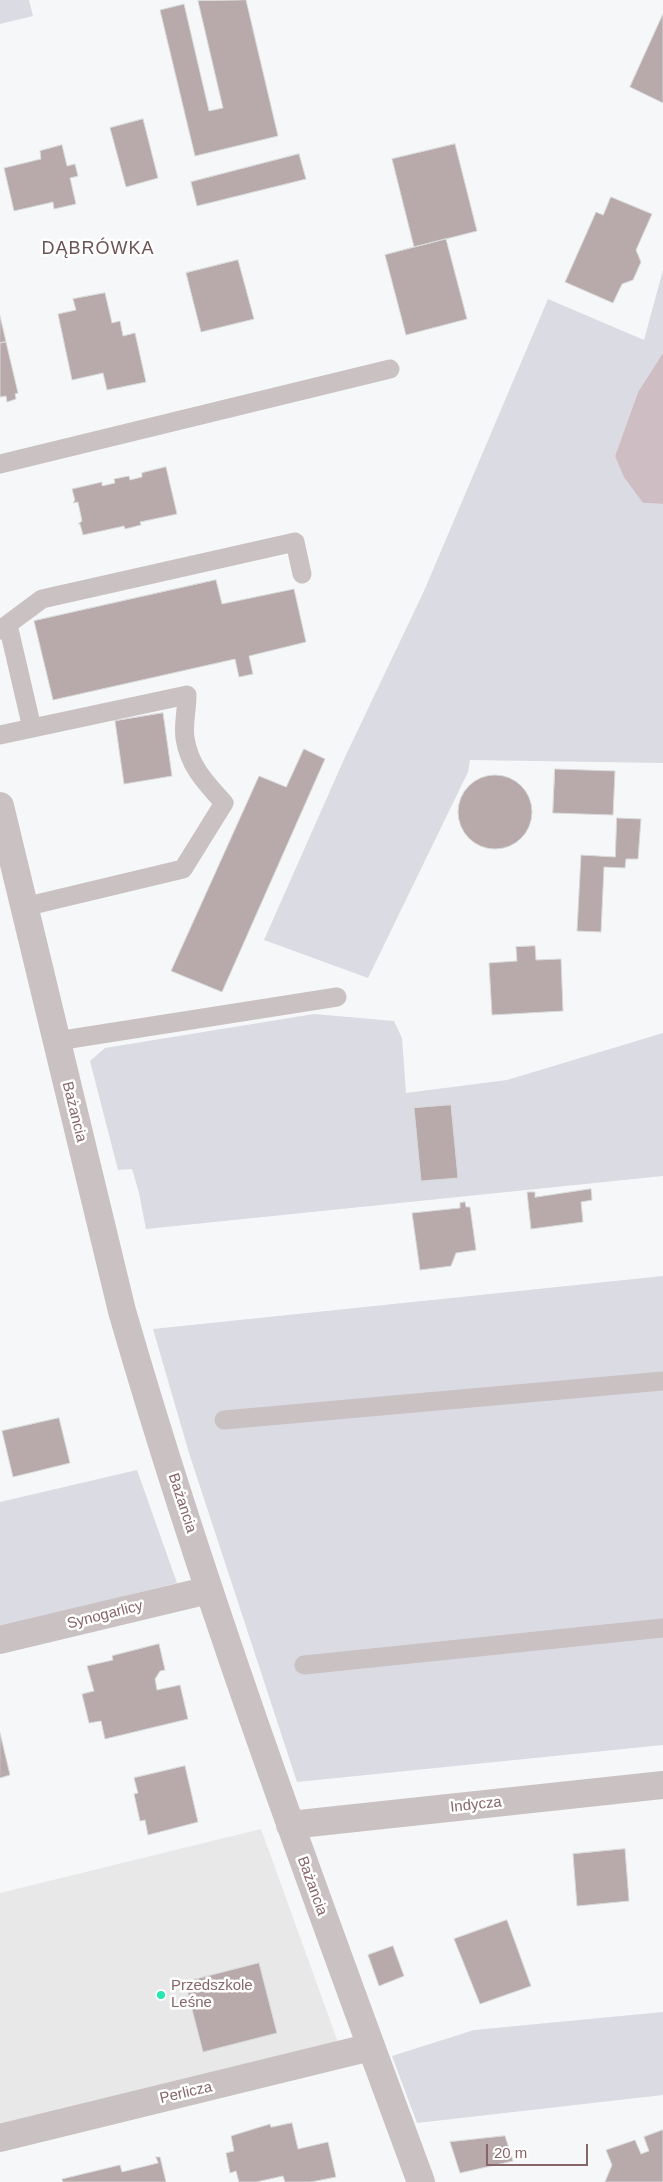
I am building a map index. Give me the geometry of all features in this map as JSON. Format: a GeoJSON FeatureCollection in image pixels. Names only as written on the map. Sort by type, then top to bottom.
{"type":"FeatureCollection","features":[{"type":"Feature","properties":{"kind":"street","name":"Bażancia"},"geometry":{"type":"LineString","coordinates":[[0,806],[122,1311],[210,1590],[290,1825],[421,2182]]}},
{"type":"Feature","properties":{"kind":"street","name":"Synogarlicy"},"geometry":{"type":"LineString","coordinates":[[0,1640],[210,1590]]}},
{"type":"Feature","properties":{"kind":"street","name":"Indycza"},"geometry":{"type":"LineString","coordinates":[[290,1825],[663,1785]]}},
{"type":"Feature","properties":{"kind":"street","name":"Perlicza"},"geometry":{"type":"LineString","coordinates":[[0,2138],[371,2047]]}},
{"type":"Feature","properties":{"kind":"lane"},"geometry":{"type":"LineString","coordinates":[[0,464],[390,369]]}},
{"type":"Feature","properties":{"kind":"lane"},"geometry":{"type":"LineString","coordinates":[[32,728],[4,627],[42,599],[295,542],[302,574]]}},
{"type":"Feature","properties":{"kind":"lane"},"geometry":{"type":"LineString","coordinates":[[0,735],[187,695],[185,736],[189,756],[197,772],[224,803],[183,869],[24,907]]}},
{"type":"Feature","properties":{"kind":"lane"},"geometry":{"type":"LineString","coordinates":[[56,1041],[337,997]]}},
{"type":"Feature","properties":{"kind":"lane"},"geometry":{"type":"LineString","coordinates":[[224,1420],[663,1381]]}},
{"type":"Feature","properties":{"kind":"lane"},"geometry":{"type":"LineString","coordinates":[[304,1665],[663,1628]]}},
{"type":"Feature","properties":{"kind":"shaded area"},"geometry":{"type":"Polygon","coordinates":[[[0,0],[29,0],[33,16],[0,24],[0,0]]]}},
{"type":"Feature","properties":{"kind":"shaded area"},"geometry":{"type":"Polygon","coordinates":[[[663,270],[663,353],[638,392],[615,456],[643,503],[663,504],[663,763],[470,760],[468,772],[368,978],[264,940],[345,757],[424,591],[548,299],[644,340],[663,270]]]}},
{"type":"Feature","properties":{"kind":"shaded area"},"geometry":{"type":"Polygon","coordinates":[[[663,353],[663,504],[643,503],[624,477],[615,456],[638,392],[663,353]]]}},
{"type":"Feature","properties":{"kind":"shaded area"},"geometry":{"type":"Polygon","coordinates":[[[314,1014],[394,1021],[402,1038],[406,1093],[507,1080],[663,1033],[663,1176],[146,1229],[132,1169],[118,1170],[90,1061],[105,1048],[314,1014]]]}},
{"type":"Feature","properties":{"kind":"shaded area"},"geometry":{"type":"Polygon","coordinates":[[[663,1276],[663,1745],[297,1782],[189,1453],[153,1329],[663,1276]]]}},
{"type":"Feature","properties":{"kind":"shaded area"},"geometry":{"type":"Polygon","coordinates":[[[137,1470],[177,1583],[0,1627],[0,1502],[137,1470]]]}},
{"type":"Feature","properties":{"kind":"shaded area","name":"Przedszkole Leśne"},"geometry":{"type":"Polygon","coordinates":[[[261,1829],[339,2045],[0,2129],[0,1893],[261,1829]]]}},
{"type":"Feature","properties":{"kind":"shaded area"},"geometry":{"type":"Polygon","coordinates":[[[663,2012],[663,2095],[417,2123],[392,2056],[474,2030],[663,2012]]]}},
{"type":"Feature","properties":{"kind":"building"},"geometry":{"type":"Polygon","coordinates":[[[246,0],[278,136],[195,156],[160,10],[184,4],[209,111],[223,108],[198,1],[246,0]]]}},
{"type":"Feature","properties":{"kind":"building"},"geometry":{"type":"Polygon","coordinates":[[[663,14],[663,103],[630,87],[663,14]]]}},
{"type":"Feature","properties":{"kind":"building"},"geometry":{"type":"Polygon","coordinates":[[[143,119],[158,178],[126,187],[110,128],[143,119]]]}},
{"type":"Feature","properties":{"kind":"building"},"geometry":{"type":"Polygon","coordinates":[[[455,144],[477,231],[414,247],[392,159],[455,144]]]}},
{"type":"Feature","properties":{"kind":"building"},"geometry":{"type":"Polygon","coordinates":[[[62,145],[67,166],[75,164],[78,176],[70,178],[76,204],[54,209],[53,202],[14,211],[4,168],[41,159],[40,151],[62,145]]]}},
{"type":"Feature","properties":{"kind":"building"},"geometry":{"type":"Polygon","coordinates":[[[299,154],[306,179],[197,206],[191,182],[299,154]]]}},
{"type":"Feature","properties":{"kind":"building"},"geometry":{"type":"Polygon","coordinates":[[[611,197],[652,214],[636,250],[641,262],[633,280],[622,284],[613,303],[565,282],[596,212],[603,215],[611,197]]]}},
{"type":"Feature","properties":{"kind":"building"},"geometry":{"type":"Polygon","coordinates":[[[446,239],[467,319],[406,335],[385,255],[446,239]]]}},
{"type":"Feature","properties":{"kind":"building"},"geometry":{"type":"Polygon","coordinates":[[[238,260],[254,319],[201,332],[186,273],[238,260]]]}},
{"type":"Feature","properties":{"kind":"building"},"geometry":{"type":"Polygon","coordinates":[[[105,293],[112,323],[120,321],[123,336],[135,333],[146,382],[107,390],[103,373],[72,380],[58,314],[76,310],[73,299],[105,293]]]}},
{"type":"Feature","properties":{"kind":"building"},"geometry":{"type":"Polygon","coordinates":[[[0,316],[6,342],[0,343],[0,316]]]}},
{"type":"Feature","properties":{"kind":"building"},"geometry":{"type":"Polygon","coordinates":[[[6,342],[18,393],[15,394],[16,399],[7,402],[6,396],[0,397],[0,343],[6,342]]]}},
{"type":"Feature","properties":{"kind":"building"},"geometry":{"type":"Polygon","coordinates":[[[166,467],[177,514],[140,522],[141,525],[125,529],[124,526],[83,535],[80,524],[78,524],[82,521],[78,502],[73,503],[75,500],[72,489],[102,482],[102,486],[115,483],[114,479],[129,476],[130,480],[142,477],[142,473],[166,467]]]}},
{"type":"Feature","properties":{"kind":"building"},"geometry":{"type":"Polygon","coordinates":[[[216,580],[222,604],[294,589],[306,642],[249,656],[253,674],[239,677],[235,659],[53,700],[34,621],[216,580]]]}},
{"type":"Feature","properties":{"kind":"building"},"geometry":{"type":"Polygon","coordinates":[[[163,713],[172,776],[124,784],[115,721],[163,713]]]}},
{"type":"Feature","properties":{"kind":"building"},"geometry":{"type":"Polygon","coordinates":[[[304,749],[325,759],[222,992],[171,971],[259,776],[286,787],[304,749]]]}},
{"type":"Feature","properties":{"kind":"building"},"geometry":{"type":"Polygon","coordinates":[[[555,769],[615,771],[613,815],[553,813],[555,769]]]}},
{"type":"Feature","properties":{"kind":"building"},"geometry":{"type":"Polygon","coordinates":[[[495,775],[516,781],[526,791],[532,812],[526,833],[516,843],[495,849],[474,843],[464,833],[458,812],[464,791],[474,781],[495,775]]]}},
{"type":"Feature","properties":{"kind":"building"},"geometry":{"type":"Polygon","coordinates":[[[617,818],[641,819],[638,859],[626,859],[625,868],[604,867],[601,932],[577,931],[581,855],[615,857],[617,818]]]}},
{"type":"Feature","properties":{"kind":"building"},"geometry":{"type":"Polygon","coordinates":[[[535,946],[536,960],[561,959],[563,1011],[492,1015],[489,963],[517,961],[516,947],[535,946]]]}},
{"type":"Feature","properties":{"kind":"building"},"geometry":{"type":"Polygon","coordinates":[[[451,1105],[458,1178],[421,1181],[414,1108],[451,1105]]]}},
{"type":"Feature","properties":{"kind":"building"},"geometry":{"type":"Polygon","coordinates":[[[591,1189],[592,1200],[581,1202],[583,1222],[531,1229],[527,1192],[535,1192],[535,1197],[591,1189]]]}},
{"type":"Feature","properties":{"kind":"building"},"geometry":{"type":"Polygon","coordinates":[[[465,1202],[466,1207],[470,1207],[476,1250],[456,1253],[451,1266],[420,1270],[412,1213],[460,1208],[460,1203],[465,1202]]]}},
{"type":"Feature","properties":{"kind":"building"},"geometry":{"type":"Polygon","coordinates":[[[59,1418],[70,1463],[13,1477],[2,1431],[59,1418]]]}},
{"type":"Feature","properties":{"kind":"building"},"geometry":{"type":"Polygon","coordinates":[[[159,1644],[165,1670],[160,1671],[155,1679],[157,1690],[180,1685],[188,1719],[105,1739],[101,1721],[89,1723],[82,1694],[94,1691],[87,1666],[113,1660],[112,1656],[159,1644]]]}},
{"type":"Feature","properties":{"kind":"building"},"geometry":{"type":"Polygon","coordinates":[[[0,1733],[10,1775],[0,1778],[0,1733]]]}},
{"type":"Feature","properties":{"kind":"building"},"geometry":{"type":"Polygon","coordinates":[[[185,1766],[198,1822],[148,1835],[145,1820],[140,1821],[134,1794],[138,1793],[134,1778],[185,1766]]]}},
{"type":"Feature","properties":{"kind":"building"},"geometry":{"type":"Polygon","coordinates":[[[625,1849],[629,1901],[577,1906],[573,1854],[625,1849]]]}},
{"type":"Feature","properties":{"kind":"building"},"geometry":{"type":"Polygon","coordinates":[[[507,1920],[531,1986],[480,2004],[454,1939],[507,1920]]]}},
{"type":"Feature","properties":{"kind":"building"},"geometry":{"type":"Polygon","coordinates":[[[393,1946],[404,1976],[379,1986],[368,1955],[393,1946]]]}},
{"type":"Feature","properties":{"kind":"building"},"geometry":{"type":"Polygon","coordinates":[[[259,1963],[277,2033],[203,2052],[185,1982],[259,1963]]]}},
{"type":"Feature","properties":{"kind":"building"},"geometry":{"type":"Polygon","coordinates":[[[292,2123],[298,2149],[328,2142],[336,2177],[311,2182],[285,2182],[283,2176],[256,2182],[239,2182],[236,2171],[230,2173],[226,2153],[234,2151],[231,2136],[270,2124],[271,2127],[292,2123]]]}},
{"type":"Feature","properties":{"kind":"building"},"geometry":{"type":"Polygon","coordinates":[[[663,2130],[663,2182],[605,2182],[612,2165],[606,2150],[635,2140],[641,2154],[649,2151],[644,2137],[663,2130]]]}},
{"type":"Feature","properties":{"kind":"building"},"geometry":{"type":"Polygon","coordinates":[[[505,2136],[513,2161],[460,2173],[450,2142],[505,2136]]]}},
{"type":"Feature","properties":{"kind":"building"},"geometry":{"type":"Polygon","coordinates":[[[156,2157],[160,2157],[166,2182],[63,2182],[62,2179],[120,2165],[122,2172],[158,2163],[156,2157]]]}},
{"type":"Feature","properties":{"kind":"place","name":"Przedszkole Leśne"},"geometry":{"type":"Point","coordinates":[161,1995]}},
{"type":"Feature","properties":{"kind":"district","name":"DĄBRÓWKA"},"geometry":{"type":"Point","coordinates":[98,249]}}]}
